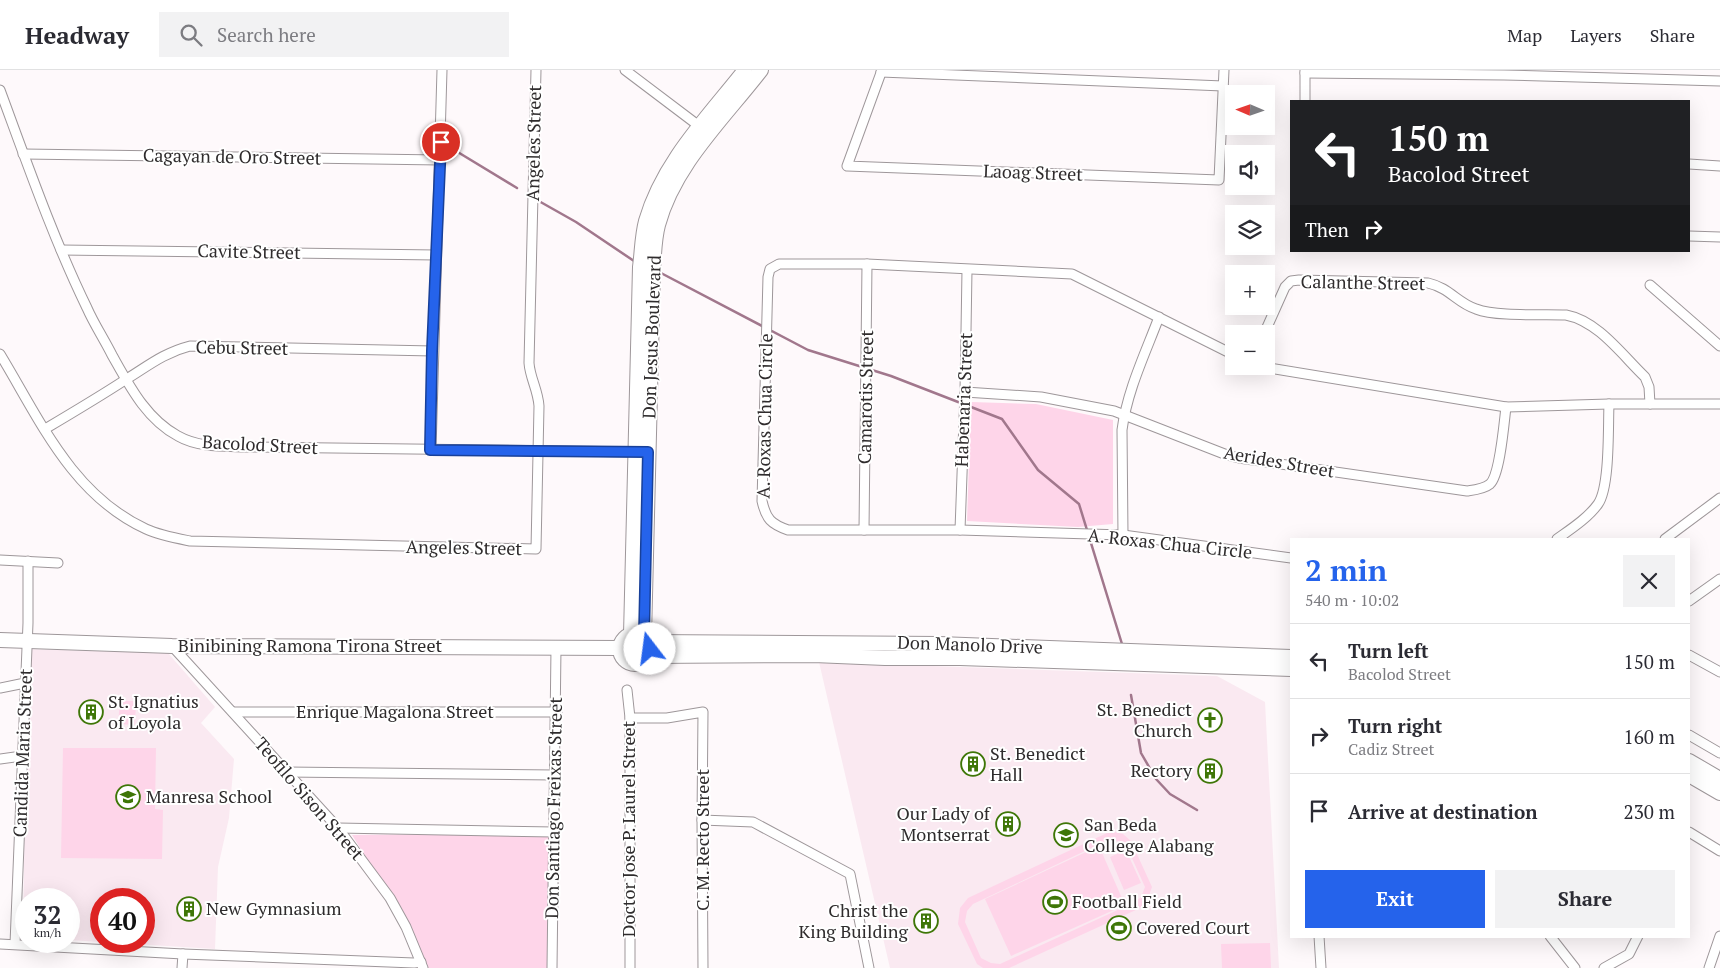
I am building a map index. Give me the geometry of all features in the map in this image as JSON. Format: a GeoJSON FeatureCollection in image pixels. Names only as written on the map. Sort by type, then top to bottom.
{"type":"FeatureCollection","features":[{"type":"Feature","properties":{"kind":"street"},"geometry":{"type":"LineString","coordinates":[[430,450],[442,70]]}},
{"type":"Feature","properties":{"kind":"street","name":"Angeles Street"},"geometry":{"type":"LineString","coordinates":[[0,354],[69,467],[103,503],[131,522],[148,530],[190,541],[221,543],[536,549],[538,397],[529,363],[536,70]]}},
{"type":"Feature","properties":{"kind":"street"},"geometry":{"type":"LineString","coordinates":[[625,70],[705,130]]}},
{"type":"Feature","properties":{"kind":"street","name":"Don Jesus Boulevard"},"geometry":{"type":"LineString","coordinates":[[643,642],[642,452],[653,271],[658,225],[672,190],[705,130],[745,70]]}},
{"type":"Feature","properties":{"kind":"street","name":"Don Jesus Boulevard"},"geometry":{"type":"LineString","coordinates":[[705,130],[761,70]]}},
{"type":"Feature","properties":{"kind":"street"},"geometry":{"type":"LineString","coordinates":[[881,71],[1223,86],[1224,70]]}},
{"type":"Feature","properties":{"kind":"street","name":"Laoag Street"},"geometry":{"type":"LineString","coordinates":[[881,71],[846,166],[1219,180],[1223,86]]}},
{"type":"Feature","properties":{"kind":"street"},"geometry":{"type":"LineString","coordinates":[[1305,100],[1305,72],[1568,73],[1720,81]]}},
{"type":"Feature","properties":{"kind":"street","name":"Bacolod Street"},"geometry":{"type":"LineString","coordinates":[[0,90],[61,250],[87,309],[126,380],[146,409],[159,424],[178,437],[202,445],[642,452]]}},
{"type":"Feature","properties":{"kind":"street","name":"Cagayan de Oro Street"},"geometry":{"type":"LineString","coordinates":[[23,154],[440,160]]}},
{"type":"Feature","properties":{"kind":"street"},"geometry":{"type":"LineString","coordinates":[[1690,164],[1720,166]]}},
{"type":"Feature","properties":{"kind":"street"},"geometry":{"type":"LineString","coordinates":[[1690,236],[1720,237]]}},
{"type":"Feature","properties":{"kind":"street","name":"Cavite Street"},"geometry":{"type":"LineString","coordinates":[[61,250],[436,255]]}},
{"type":"Feature","properties":{"kind":"street","name":"A. Roxas Chua Circle"},"geometry":{"type":"LineString","coordinates":[[1225,350],[1072,274],[867,264],[778,264],[770,269],[768,277],[762,501],[767,518],[776,526],[788,530],[960,530],[1123,535],[1290,558]]}},
{"type":"Feature","properties":{"kind":"street","name":"Camarotis Street"},"geometry":{"type":"LineString","coordinates":[[864,530],[867,264]]}},
{"type":"Feature","properties":{"kind":"street","name":"Habenaria Street"},"geometry":{"type":"LineString","coordinates":[[960,530],[967,270]]}},
{"type":"Feature","properties":{"kind":"street","name":"Calanthe Street"},"geometry":{"type":"LineString","coordinates":[[1268,325],[1285,286],[1291,281],[1428,283],[1440,286],[1475,309],[1492,312],[1566,315],[1578,317],[1593,325],[1645,377],[1649,387],[1650,404]]}},
{"type":"Feature","properties":{"kind":"street"},"geometry":{"type":"LineString","coordinates":[[1650,285],[1720,346]]}},
{"type":"Feature","properties":{"kind":"street"},"geometry":{"type":"LineString","coordinates":[[1123,535],[1122,430],[1124,415],[1132,387],[1159,317]]}},
{"type":"Feature","properties":{"kind":"street","name":"Cebu Street"},"geometry":{"type":"LineString","coordinates":[[45,429],[164,355],[173,350],[190,346],[432,351]]}},
{"type":"Feature","properties":{"kind":"street"},"geometry":{"type":"LineString","coordinates":[[1275,369],[1506,408],[1609,404],[1720,404]]}},
{"type":"Feature","properties":{"kind":"street","name":"Aerides Street"},"geometry":{"type":"LineString","coordinates":[[964,400],[1041,397],[1124,415],[1239,458],[1467,491],[1479,489],[1490,484],[1497,471],[1506,408]]}},
{"type":"Feature","properties":{"kind":"street"},"geometry":{"type":"LineString","coordinates":[[1557,538],[1589,514],[1599,503],[1606,481],[1609,404]]}},
{"type":"Feature","properties":{"kind":"street"},"geometry":{"type":"LineString","coordinates":[[1666,538],[1720,498]]}},
{"type":"Feature","properties":{"kind":"street"},"geometry":{"type":"LineString","coordinates":[[0,560],[58,563]]}},
{"type":"Feature","properties":{"kind":"street","name":"Candida Maria Street"},"geometry":{"type":"LineString","coordinates":[[17,888],[27,641],[28,561]]}},
{"type":"Feature","properties":{"kind":"street"},"geometry":{"type":"LineString","coordinates":[[1690,600],[1720,580]]}},
{"type":"Feature","properties":{"kind":"street"},"geometry":{"type":"LineString","coordinates":[[625,637],[643,642],[643,662],[635,664],[627,662],[621,656],[620,648],[625,637]]}},
{"type":"Feature","properties":{"kind":"street","name":"Binibining Ramona Tirona Street"},"geometry":{"type":"LineString","coordinates":[[0,640],[172,646],[620,648]]}},
{"type":"Feature","properties":{"kind":"street","name":"Don Manolo Drive"},"geometry":{"type":"LineString","coordinates":[[643,642],[886,643],[1023,653],[1288,663]]}},
{"type":"Feature","properties":{"kind":"street","name":"Don Manolo Drive"},"geometry":{"type":"LineString","coordinates":[[643,642],[814,655],[885,658],[960,658],[1023,653]]}},
{"type":"Feature","properties":{"kind":"street"},"geometry":{"type":"LineString","coordinates":[[885,658],[886,643]]}},
{"type":"Feature","properties":{"kind":"street","name":"Teofilo Sison Street"},"geometry":{"type":"LineString","coordinates":[[172,646],[338,828],[390,898],[406,927],[422,965]]}},
{"type":"Feature","properties":{"kind":"street","name":"Don Santiago Freixas Street"},"geometry":{"type":"LineString","coordinates":[[552,968],[557,712],[556,648]]}},
{"type":"Feature","properties":{"kind":"street"},"geometry":{"type":"LineString","coordinates":[[1690,656],[1720,672]]}},
{"type":"Feature","properties":{"kind":"street"},"geometry":{"type":"LineString","coordinates":[[0,688],[25,683]]}},
{"type":"Feature","properties":{"kind":"street","name":"Doctor Jose P. Laurel Street"},"geometry":{"type":"LineString","coordinates":[[627,690],[630,718],[630,968]]}},
{"type":"Feature","properties":{"kind":"street","name":"Enrique Magalona Street"},"geometry":{"type":"LineString","coordinates":[[233,712],[557,712]]}},
{"type":"Feature","properties":{"kind":"street","name":"C. M. Recto Street"},"geometry":{"type":"LineString","coordinates":[[630,718],[667,718],[703,712],[703,968]]}},
{"type":"Feature","properties":{"kind":"street"},"geometry":{"type":"LineString","coordinates":[[1690,736],[1720,753]]}},
{"type":"Feature","properties":{"kind":"street"},"geometry":{"type":"LineString","coordinates":[[0,759],[22,756]]}},
{"type":"Feature","properties":{"kind":"street"},"geometry":{"type":"LineString","coordinates":[[1690,762],[1720,779]]}},
{"type":"Feature","properties":{"kind":"street"},"geometry":{"type":"LineString","coordinates":[[286,772],[556,775]]}},
{"type":"Feature","properties":{"kind":"street"},"geometry":{"type":"LineString","coordinates":[[1690,776],[1720,793]]}},
{"type":"Feature","properties":{"kind":"street"},"geometry":{"type":"LineString","coordinates":[[702,820],[753,822],[850,874],[869,968]]}},
{"type":"Feature","properties":{"kind":"street"},"geometry":{"type":"LineString","coordinates":[[338,828],[554,832]]}},
{"type":"Feature","properties":{"kind":"street"},"geometry":{"type":"LineString","coordinates":[[1690,833],[1720,851]]}},
{"type":"Feature","properties":{"kind":"street"},"geometry":{"type":"LineString","coordinates":[[1710,968],[1720,936]]}},
{"type":"Feature","properties":{"kind":"street"},"geometry":{"type":"LineString","coordinates":[[1319,938],[1321,968]]}},
{"type":"Feature","properties":{"kind":"street"},"geometry":{"type":"LineString","coordinates":[[1552,938],[1575,968]]}},
{"type":"Feature","properties":{"kind":"street"},"geometry":{"type":"LineString","coordinates":[[1604,968],[1630,954],[1637,938]]}},
{"type":"Feature","properties":{"kind":"street"},"geometry":{"type":"LineString","coordinates":[[0,944],[15,944]]}},
{"type":"Feature","properties":{"kind":"street"},"geometry":{"type":"LineString","coordinates":[[80,948],[422,965]]}},
{"type":"Feature","properties":{"kind":"street"},"geometry":{"type":"LineString","coordinates":[[182,968],[183,954]]}},
{"type":"Feature","properties":{"kind":"shaded area"},"geometry":{"type":"Polygon","coordinates":[[[971,402],[1036,404],[1113,420],[1113,524],[1078,527],[967,521],[971,402]]]}},
{"type":"Feature","properties":{"kind":"shaded area","name":"Manresa School"},"geometry":{"type":"Polygon","coordinates":[[[27,649],[168,653],[215,707],[201,723],[234,759],[229,818],[218,867],[215,949],[155,945],[155,888],[90,888],[90,941],[80,941],[80,888],[24,888],[27,649]]]}},
{"type":"Feature","properties":{"kind":"shaded area","name":"San Beda College Alabang"},"geometry":{"type":"Polygon","coordinates":[[[819,662],[1217,676],[1265,702],[1279,968],[890,968],[819,662]]]}},
{"type":"Feature","properties":{"kind":"shaded area"},"geometry":{"type":"Polygon","coordinates":[[[120,701],[136,701],[135,725],[118,724],[120,701]]]}},
{"type":"Feature","properties":{"kind":"shaded area"},"geometry":{"type":"Polygon","coordinates":[[[63,748],[156,748],[155,809],[163,810],[162,859],[61,858],[63,748]]]}},
{"type":"Feature","properties":{"kind":"shaded area"},"geometry":{"type":"Polygon","coordinates":[[[552,833],[549,968],[427,968],[401,913],[352,835],[552,833]]]}},
{"type":"Feature","properties":{"kind":"shaded area"},"geometry":{"type":"Polygon","coordinates":[[[1107,833],[1123,834],[1131,841],[1152,887],[1146,904],[1009,968],[983,968],[977,964],[958,924],[960,908],[968,898],[1107,833]],[[1115,840],[1106,841],[973,904],[967,911],[965,922],[981,958],[991,963],[1000,964],[1135,902],[1141,897],[1145,887],[1126,845],[1115,840]]]}},
{"type":"Feature","properties":{"kind":"shaded area","name":"Football Field"},"geometry":{"type":"Polygon","coordinates":[[[1099,846],[1125,905],[1011,956],[985,899],[1099,846]]]}},
{"type":"Feature","properties":{"kind":"shaded area"},"geometry":{"type":"Polygon","coordinates":[[[1126,850],[1141,883],[1124,890],[1110,857],[1126,850]]]}},
{"type":"Feature","properties":{"kind":"shaded area"},"geometry":{"type":"Polygon","coordinates":[[[1270,943],[1271,968],[1222,968],[1221,944],[1270,943]]]}},
{"type":"Feature","properties":{"kind":"waterway"},"geometry":{"type":"LineString","coordinates":[[456,151],[517,188]]}},
{"type":"Feature","properties":{"kind":"waterway"},"geometry":{"type":"LineString","coordinates":[[537,200],[576,222],[634,261]]}},
{"type":"Feature","properties":{"kind":"waterway"},"geometry":{"type":"LineString","coordinates":[[659,272],[808,350],[891,376],[1002,419],[1038,470],[1079,504],[1122,644]]}},
{"type":"Feature","properties":{"kind":"waterway"},"geometry":{"type":"LineString","coordinates":[[1131,695],[1141,753],[1156,779],[1170,794],[1197,810]]}},
{"type":"Feature","properties":{"kind":"place","name":"St. Ignatius of Loyola"},"geometry":{"type":"Point","coordinates":[91,712]}},
{"type":"Feature","properties":{"kind":"place","name":"St. Benedict Church"},"geometry":{"type":"Point","coordinates":[1210,720]}},
{"type":"Feature","properties":{"kind":"place","name":"St. Benedict Hall"},"geometry":{"type":"Point","coordinates":[973,764]}},
{"type":"Feature","properties":{"kind":"place","name":"Rectory"},"geometry":{"type":"Point","coordinates":[1210,771]}},
{"type":"Feature","properties":{"kind":"place","name":"Manresa School"},"geometry":{"type":"Point","coordinates":[128,797]}},
{"type":"Feature","properties":{"kind":"place","name":"Our Lady of Montserrat"},"geometry":{"type":"Point","coordinates":[1008,824]}},
{"type":"Feature","properties":{"kind":"place","name":"San Beda College Alabang"},"geometry":{"type":"Point","coordinates":[1066,835]}},
{"type":"Feature","properties":{"kind":"place","name":"Football Field"},"geometry":{"type":"Point","coordinates":[1055,902]}},
{"type":"Feature","properties":{"kind":"place","name":"New Gymnasium"},"geometry":{"type":"Point","coordinates":[189,909]}},
{"type":"Feature","properties":{"kind":"place","name":"Christ the King Building"},"geometry":{"type":"Point","coordinates":[926,921]}},
{"type":"Feature","properties":{"kind":"place","name":"Covered Court"},"geometry":{"type":"Point","coordinates":[1119,928]}},
{"type":"Feature","properties":{"kind":"route"},"geometry":{"type":"LineString","coordinates":[[441,142],[432,351],[430,450],[648,452],[644,637],[650,649]]}}]}
